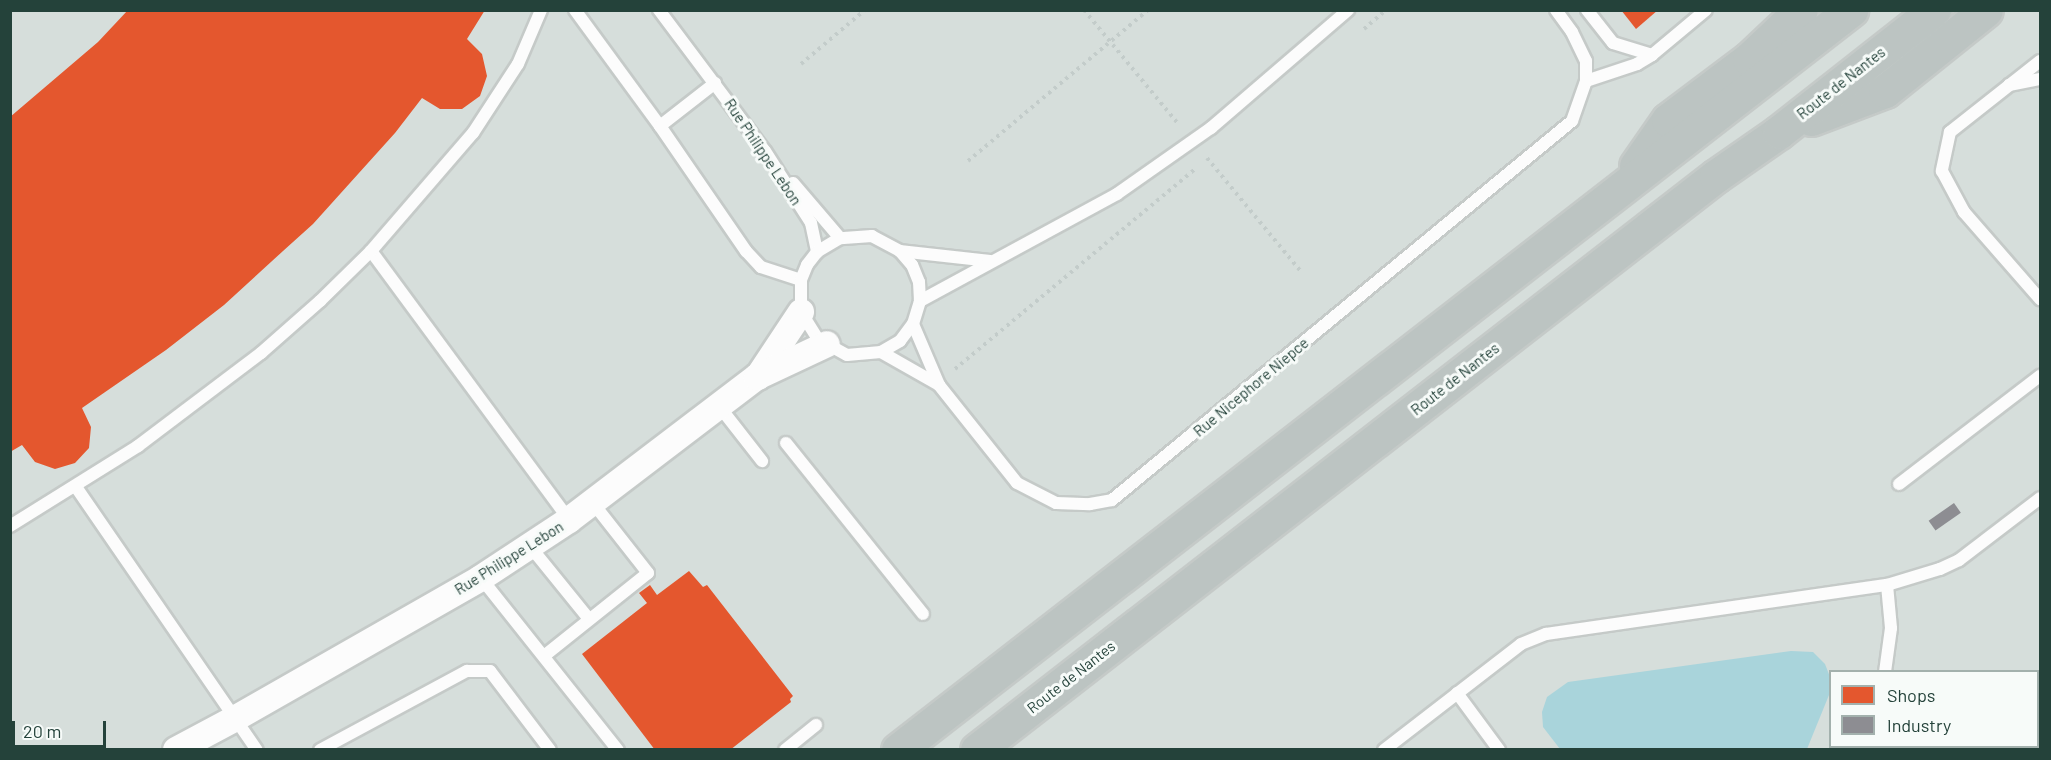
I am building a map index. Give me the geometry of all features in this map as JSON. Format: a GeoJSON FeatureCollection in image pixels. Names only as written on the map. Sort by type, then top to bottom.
{"type":"FeatureCollection","features":[{"type":"Feature","properties":{"kind":"highway"},"geometry":{"type":"LineString","coordinates":[[1618,192],[1668,120],[1749,59],[1801,10]]}},
{"type":"Feature","properties":{"kind":"highway"},"geometry":{"type":"LineString","coordinates":[[898,750],[1851,10]]}},
{"type":"Feature","properties":{"kind":"highway","name":"Route de Nantes"},"geometry":{"type":"LineString","coordinates":[[977,750],[1716,176],[1779,132],[1934,10]]}},
{"type":"Feature","properties":{"kind":"highway"},"geometry":{"type":"LineString","coordinates":[[1779,132],[1885,91],[1986,10]]}},
{"type":"Feature","properties":{"kind":"street"},"geometry":{"type":"LineString","coordinates":[[757,377],[801,312]]}},
{"type":"Feature","properties":{"kind":"street","name":"Rue Philippe Lebon"},"geometry":{"type":"LineString","coordinates":[[176,750],[481,578],[593,503],[757,377],[823,342]]}},
{"type":"Feature","properties":{"kind":"lane"},"geometry":{"type":"LineString","coordinates":[[10,526],[76,487],[138,446],[261,353],[371,251],[473,133],[518,64],[541,10]]}},
{"type":"Feature","properties":{"kind":"lane"},"geometry":{"type":"LineString","coordinates":[[574,10],[660,126],[746,251],[761,267],[801,280]]}},
{"type":"Feature","properties":{"kind":"lane","name":"Rue Philippe Lebon"},"geometry":{"type":"LineString","coordinates":[[659,10],[765,151],[811,223],[817,252]]}},
{"type":"Feature","properties":{"kind":"lane"},"geometry":{"type":"LineString","coordinates":[[920,301],[1117,194],[1211,128],[1348,10]]}},
{"type":"Feature","properties":{"kind":"lane","name":"Rue Nicephore Niepce"},"geometry":{"type":"LineString","coordinates":[[881,352],[939,385],[1017,483],[1056,503],[1090,504],[1112,501],[1572,121],[1586,81],[1586,61],[1572,32],[1556,10]]}},
{"type":"Feature","properties":{"kind":"lane"},"geometry":{"type":"LineString","coordinates":[[1587,10],[1613,43],[1652,55]]}},
{"type":"Feature","properties":{"kind":"lane"},"geometry":{"type":"LineString","coordinates":[[1586,81],[1637,64],[1652,55],[1706,10]]}},
{"type":"Feature","properties":{"kind":"lane"},"geometry":{"type":"LineString","coordinates":[[2040,61],[1950,132],[1942,171],[1964,212],[2040,299]]}},
{"type":"Feature","properties":{"kind":"lane"},"geometry":{"type":"LineString","coordinates":[[2008,85],[2040,79]]}},
{"type":"Feature","properties":{"kind":"lane"},"geometry":{"type":"LineString","coordinates":[[660,126],[715,83]]}},
{"type":"Feature","properties":{"kind":"lane"},"geometry":{"type":"LineString","coordinates":[[765,151],[840,238]]}},
{"type":"Feature","properties":{"kind":"lane"},"geometry":{"type":"LineString","coordinates":[[872,236],[900,251],[912,265],[919,282],[920,301],[913,324],[900,341],[881,352],[848,355],[823,342],[801,312],[801,280],[807,265],[817,252],[840,238],[872,236]]}},
{"type":"Feature","properties":{"kind":"lane"},"geometry":{"type":"LineString","coordinates":[[371,251],[569,520]]}},
{"type":"Feature","properties":{"kind":"lane"},"geometry":{"type":"LineString","coordinates":[[900,251],[990,261]]}},
{"type":"Feature","properties":{"kind":"lane"},"geometry":{"type":"LineString","coordinates":[[913,324],[939,385]]}},
{"type":"Feature","properties":{"kind":"lane"},"geometry":{"type":"LineString","coordinates":[[1899,484],[2040,376]]}},
{"type":"Feature","properties":{"kind":"lane"},"geometry":{"type":"LineString","coordinates":[[719,406],[762,461]]}},
{"type":"Feature","properties":{"kind":"lane"},"geometry":{"type":"LineString","coordinates":[[786,443],[923,614]]}},
{"type":"Feature","properties":{"kind":"lane"},"geometry":{"type":"LineString","coordinates":[[76,487],[257,750]]}},
{"type":"Feature","properties":{"kind":"lane"},"geometry":{"type":"LineString","coordinates":[[1384,750],[1521,644],[1545,634],[1887,585],[1940,569],[1959,560],[2040,498]]}},
{"type":"Feature","properties":{"kind":"lane"},"geometry":{"type":"LineString","coordinates":[[544,656],[648,573],[593,503]]}},
{"type":"Feature","properties":{"kind":"lane"},"geometry":{"type":"LineString","coordinates":[[529,545],[589,619]]}},
{"type":"Feature","properties":{"kind":"lane"},"geometry":{"type":"LineString","coordinates":[[481,578],[618,750]]}},
{"type":"Feature","properties":{"kind":"lane"},"geometry":{"type":"LineString","coordinates":[[1885,670],[1891,628],[1887,585]]}},
{"type":"Feature","properties":{"kind":"lane"},"geometry":{"type":"LineString","coordinates":[[320,750],[467,671],[490,671],[550,750]]}},
{"type":"Feature","properties":{"kind":"lane"},"geometry":{"type":"LineString","coordinates":[[1457,693],[1499,750]]}},
{"type":"Feature","properties":{"kind":"lane"},"geometry":{"type":"LineString","coordinates":[[785,750],[816,725]]}},
{"type":"Feature","properties":{"kind":"path"},"geometry":{"type":"LineString","coordinates":[[801,64],[865,10]]}},
{"type":"Feature","properties":{"kind":"path"},"geometry":{"type":"LineString","coordinates":[[968,160],[1148,10]]}},
{"type":"Feature","properties":{"kind":"path"},"geometry":{"type":"LineString","coordinates":[[1361,31],[1386,10]]}},
{"type":"Feature","properties":{"kind":"path"},"geometry":{"type":"LineString","coordinates":[[953,371],[1216,152]]}},
{"type":"Feature","properties":{"kind":"shaded area"},"geometry":{"type":"Polygon","coordinates":[[[10,11],[2040,11],[2040,749],[11,749],[10,11]]]}},
{"type":"Feature","properties":{"kind":"water"},"geometry":{"type":"Polygon","coordinates":[[[1791,651],[1813,652],[1825,664],[1829,674],[1829,695],[1807,749],[1560,749],[1543,727],[1542,712],[1547,697],[1568,682],[1791,651]]]}},
{"type":"Feature","properties":{"kind":"building: Shops"},"geometry":{"type":"Polygon","coordinates":[[[128,10],[485,10],[467,39],[482,54],[487,76],[480,96],[462,109],[440,109],[422,98],[395,133],[313,224],[224,305],[166,350],[82,408],[91,427],[89,448],[75,463],[55,469],[35,462],[22,445],[10,452],[10,117],[98,42],[128,10]]]}},
{"type":"Feature","properties":{"kind":"building: Shops"},"geometry":{"type":"Polygon","coordinates":[[[1621,10],[1658,10],[1636,29],[1621,10]]]}},
{"type":"Feature","properties":{"kind":"building: Shops"},"geometry":{"type":"Polygon","coordinates":[[[689,571],[703,587],[707,585],[793,696],[790,699],[791,702],[730,750],[655,750],[582,654],[647,603],[639,593],[650,585],[657,595],[689,571]]]}},
{"type":"Feature","properties":{"kind":"building: Industry"},"geometry":{"type":"Polygon","coordinates":[[[1954,503],[1961,513],[1935,531],[1929,521],[1954,503]]]}},
{"type":"Feature","properties":{"kind":"building: Industry"},"geometry":{"type":"Polygon","coordinates":[[[2039,714],[2040,750],[1993,750],[1995,748],[2039,748],[2039,714]]]}}]}
